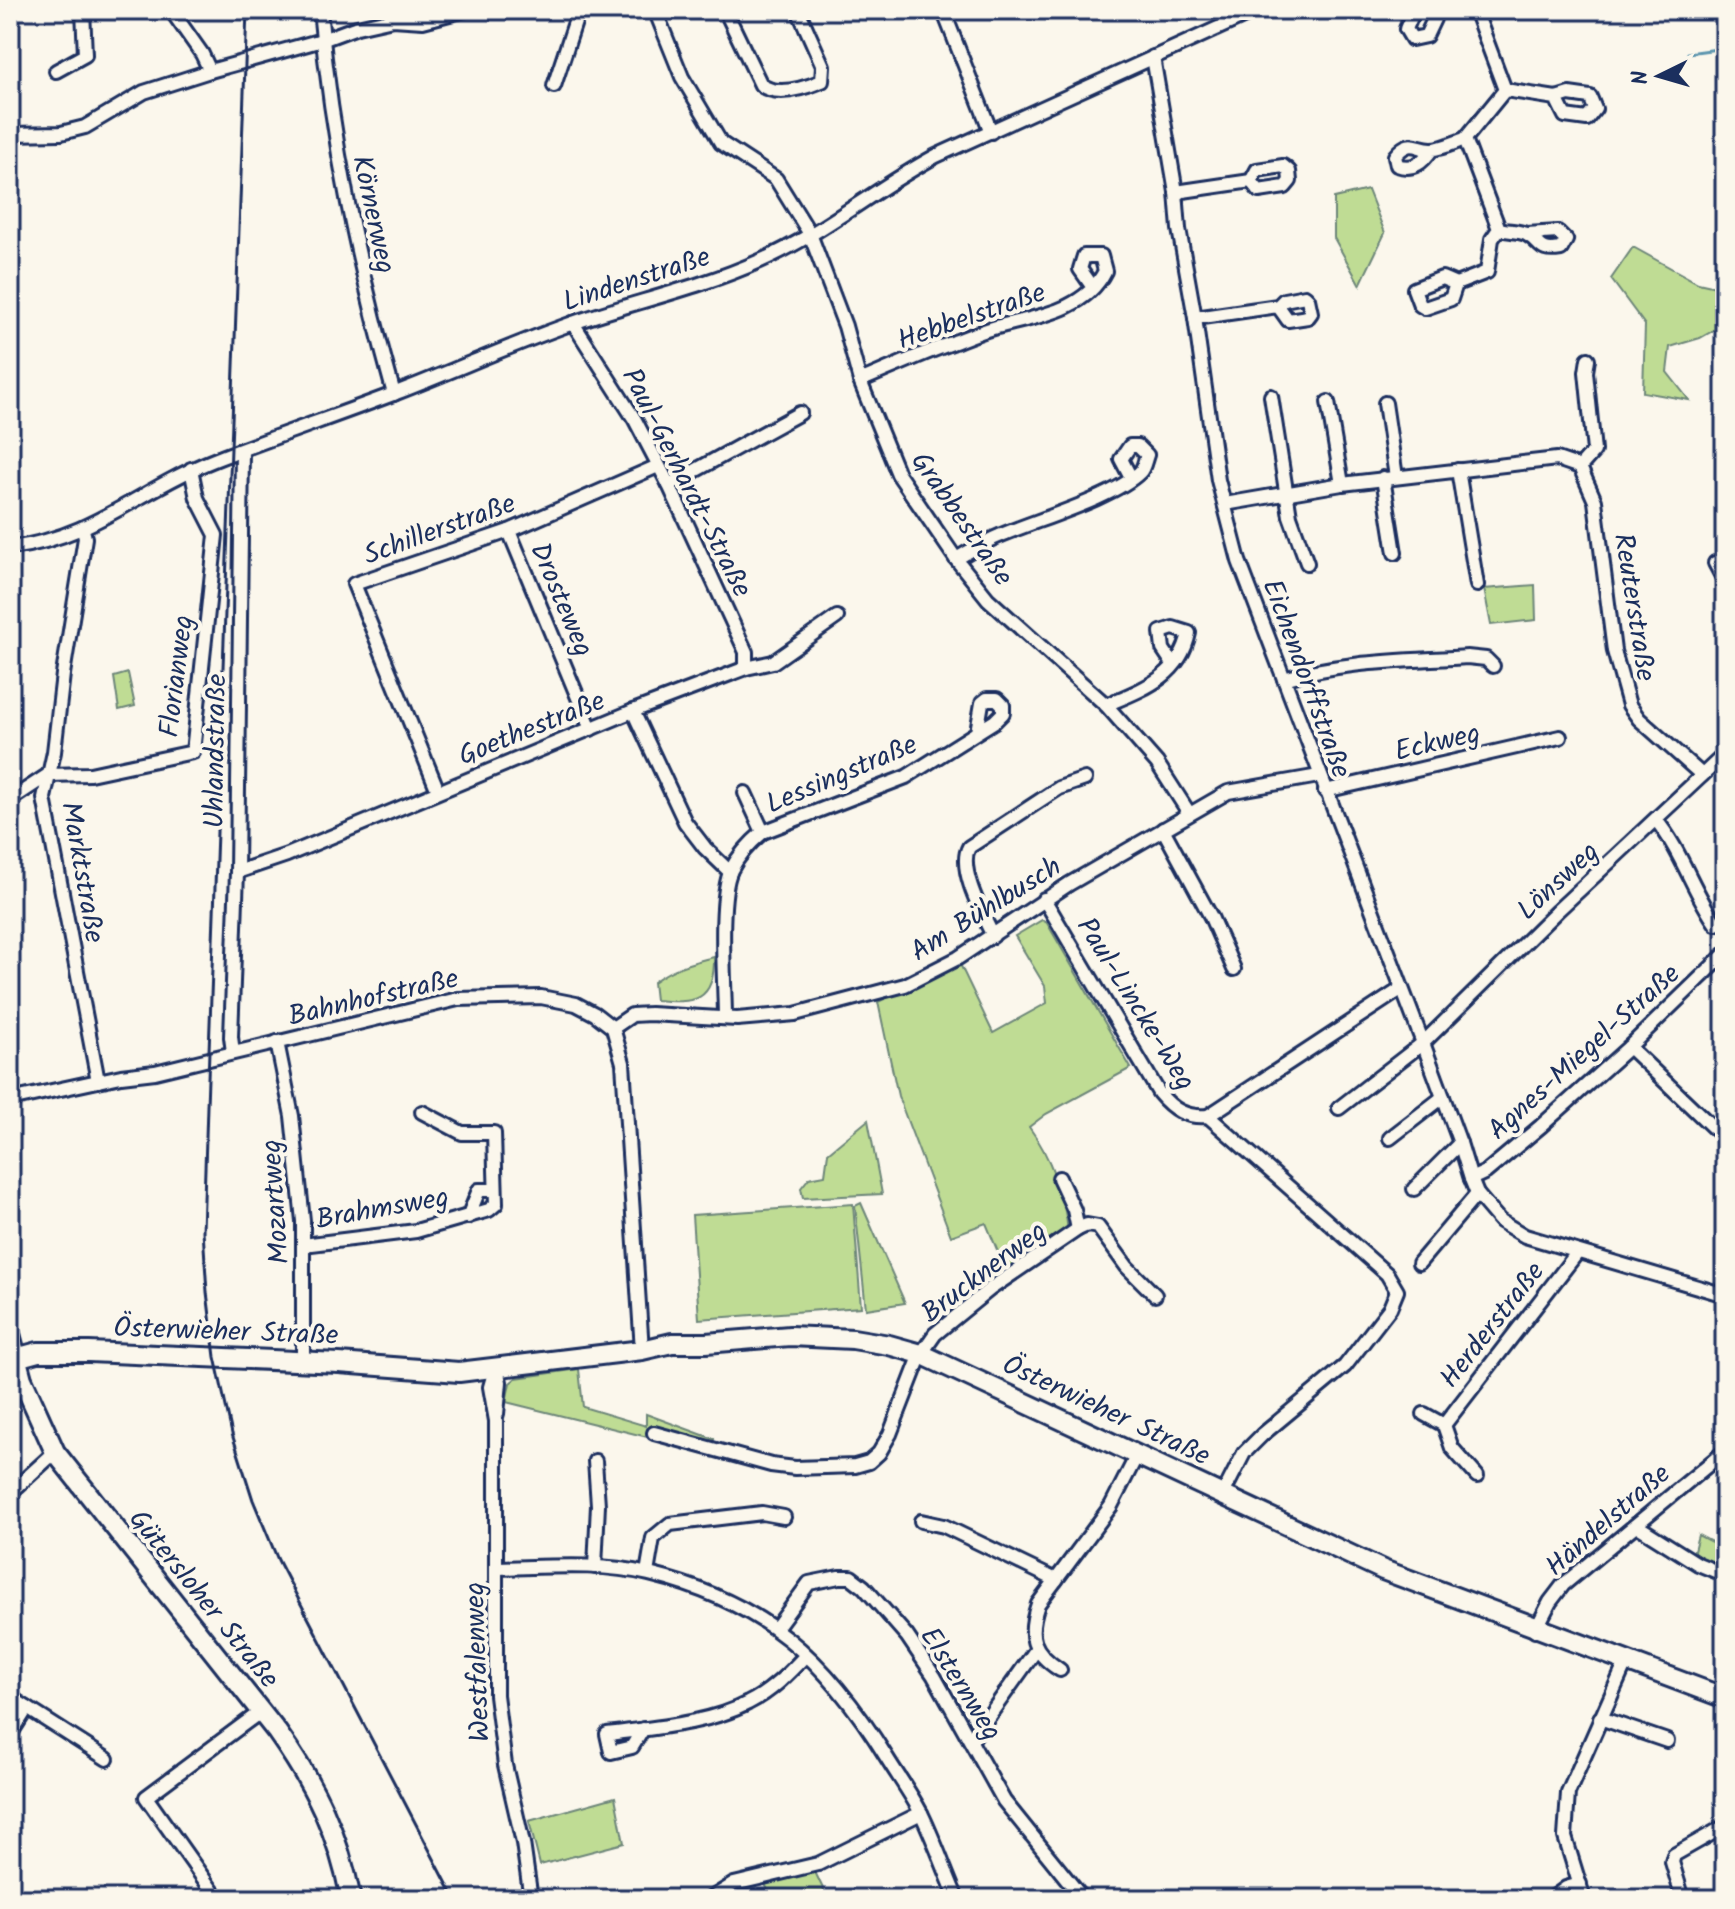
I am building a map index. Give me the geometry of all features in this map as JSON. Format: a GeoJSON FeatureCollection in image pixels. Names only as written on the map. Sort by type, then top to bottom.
{"type":"FeatureCollection","features":[{"type":"Feature","properties":{"kind":"street"},"geometry":{"type":"LineString","coordinates":[[56,71],[85,55],[83,10]]}},
{"type":"Feature","properties":{"kind":"street"},"geometry":{"type":"LineString","coordinates":[[171,10],[202,54],[210,71]]}},
{"type":"Feature","properties":{"kind":"street","name":"Körnerweg"},"geometry":{"type":"LineString","coordinates":[[320,10],[342,184],[365,287],[394,394]]}},
{"type":"Feature","properties":{"kind":"street"},"geometry":{"type":"LineString","coordinates":[[10,134],[61,133],[85,127],[144,92],[210,71],[322,40],[357,27],[393,19],[423,21],[465,10]]}},
{"type":"Feature","properties":{"kind":"street"},"geometry":{"type":"LineString","coordinates":[[554,86],[579,10]]}},
{"type":"Feature","properties":{"kind":"street","name":"Grabbestraße"},"geometry":{"type":"LineString","coordinates":[[655,10],[682,77],[721,143],[776,179],[810,234],[845,326],[860,381],[898,474],[956,559],[988,599],[1106,705],[1157,763],[1189,813]]}},
{"type":"Feature","properties":{"kind":"street"},"geometry":{"type":"LineString","coordinates":[[725,10],[761,85],[768,90],[804,89],[822,81],[823,66],[798,10]]}},
{"type":"Feature","properties":{"kind":"street"},"geometry":{"type":"LineString","coordinates":[[944,10],[991,132]]}},
{"type":"Feature","properties":{"kind":"street"},"geometry":{"type":"LineString","coordinates":[[1414,10],[1406,29],[1412,39],[1426,36],[1434,19],[1433,10]]}},
{"type":"Feature","properties":{"kind":"street"},"geometry":{"type":"LineString","coordinates":[[1475,10],[1505,90]]}},
{"type":"Feature","properties":{"kind":"street","name":"Lindenstraße"},"geometry":{"type":"LineString","coordinates":[[10,548],[40,544],[83,530],[191,469],[394,394],[573,323],[726,275],[762,260],[810,234],[903,173],[1153,57],[1190,43],[1249,12]]}},
{"type":"Feature","properties":{"kind":"street","name":"Eichendorffstraße"},"geometry":{"type":"LineString","coordinates":[[1153,57],[1218,480],[1239,561],[1423,1043],[1477,1194],[1500,1221],[1525,1236],[1725,1295]]}},
{"type":"Feature","properties":{"kind":"street"},"geometry":{"type":"LineString","coordinates":[[1505,90],[1556,98]]}},
{"type":"Feature","properties":{"kind":"street"},"geometry":{"type":"LineString","coordinates":[[1432,149],[1465,139],[1505,90]]}},
{"type":"Feature","properties":{"kind":"street"},"geometry":{"type":"LineString","coordinates":[[1465,139],[1499,229]]}},
{"type":"Feature","properties":{"kind":"street"},"geometry":{"type":"LineString","coordinates":[[1176,192],[1251,181]]}},
{"type":"Feature","properties":{"kind":"street"},"geometry":{"type":"LineString","coordinates":[[1499,229],[1527,234]]}},
{"type":"Feature","properties":{"kind":"street"},"geometry":{"type":"LineString","coordinates":[[1456,284],[1487,272],[1492,239],[1499,229]]}},
{"type":"Feature","properties":{"kind":"street","name":"Hebbelstraße"},"geometry":{"type":"LineString","coordinates":[[860,381],[977,334],[1053,313],[1080,300],[1092,286]]}},
{"type":"Feature","properties":{"kind":"street"},"geometry":{"type":"LineString","coordinates":[[1195,318],[1278,306]]}},
{"type":"Feature","properties":{"kind":"street","name":"Paul-Gerhardt-Straße"},"geometry":{"type":"LineString","coordinates":[[573,323],[635,420],[669,485],[746,652],[746,668]]}},
{"type":"Feature","properties":{"kind":"street"},"geometry":{"type":"LineString","coordinates":[[1225,504],[1342,484],[1557,459],[1580,467],[1594,451],[1586,372],[1588,359]]}},
{"type":"Feature","properties":{"kind":"street"},"geometry":{"type":"LineString","coordinates":[[1271,396],[1290,516],[1307,563]]}},
{"type":"Feature","properties":{"kind":"street"},"geometry":{"type":"LineString","coordinates":[[1328,402],[1342,484]]}},
{"type":"Feature","properties":{"kind":"street"},"geometry":{"type":"LineString","coordinates":[[1385,403],[1395,553]]}},
{"type":"Feature","properties":{"kind":"street"},"geometry":{"type":"LineString","coordinates":[[669,485],[800,413]]}},
{"type":"Feature","properties":{"kind":"street","name":"Uhlandstraße"},"geometry":{"type":"LineString","coordinates":[[233,1052],[242,450]]}},
{"type":"Feature","properties":{"kind":"street","name":"Schillerstraße"},"geometry":{"type":"LineString","coordinates":[[438,791],[354,584],[509,531],[658,466]]}},
{"type":"Feature","properties":{"kind":"street","name":"Reuterstraße"},"geometry":{"type":"LineString","coordinates":[[1580,467],[1595,501],[1614,651],[1629,707],[1702,775]]}},
{"type":"Feature","properties":{"kind":"street","name":"Florianweg"},"geometry":{"type":"LineString","coordinates":[[48,775],[90,774],[193,752],[216,535],[197,498],[191,469]]}},
{"type":"Feature","properties":{"kind":"street"},"geometry":{"type":"LineString","coordinates":[[1458,470],[1477,585]]}},
{"type":"Feature","properties":{"kind":"street"},"geometry":{"type":"LineString","coordinates":[[956,559],[996,537],[1104,494],[1131,478]]}},
{"type":"Feature","properties":{"kind":"street","name":"Marktstraße"},"geometry":{"type":"LineString","coordinates":[[83,530],[85,538],[54,752],[44,798],[98,1081]]}},
{"type":"Feature","properties":{"kind":"street","name":"Drosteweg"},"geometry":{"type":"LineString","coordinates":[[509,531],[591,729]]}},
{"type":"Feature","properties":{"kind":"street"},"geometry":{"type":"LineString","coordinates":[[1715,563],[1725,582]]}},
{"type":"Feature","properties":{"kind":"street","name":"Goethestraße"},"geometry":{"type":"LineString","coordinates":[[237,872],[287,855],[633,711],[746,668],[773,662],[837,617]]}},
{"type":"Feature","properties":{"kind":"street"},"geometry":{"type":"LineString","coordinates":[[1284,679],[1303,672],[1336,668],[1467,657],[1486,659],[1493,666]]}},
{"type":"Feature","properties":{"kind":"street"},"geometry":{"type":"LineString","coordinates":[[1106,705],[1166,676],[1173,664]]}},
{"type":"Feature","properties":{"kind":"street"},"geometry":{"type":"LineString","coordinates":[[633,711],[685,822],[705,848],[730,872]]}},
{"type":"Feature","properties":{"kind":"street","name":"Lessingstraße"},"geometry":{"type":"LineString","coordinates":[[725,1018],[725,899],[730,872],[745,847],[763,832],[906,777],[977,732]]}},
{"type":"Feature","properties":{"kind":"street","name":"Eckweg"},"geometry":{"type":"LineString","coordinates":[[1325,791],[1560,737]]}},
{"type":"Feature","properties":{"kind":"street","name":"Lönsweg"},"geometry":{"type":"LineString","coordinates":[[1423,1043],[1557,911],[1725,754]]}},
{"type":"Feature","properties":{"kind":"street"},"geometry":{"type":"LineString","coordinates":[[10,800],[48,775]]}},
{"type":"Feature","properties":{"kind":"street","name":"Am Bühlbusch"},"geometry":{"type":"LineString","coordinates":[[613,1028],[632,1015],[725,1018],[795,1014],[905,985],[948,964],[1044,899],[1228,792],[1319,776]]}},
{"type":"Feature","properties":{"kind":"street"},"geometry":{"type":"LineString","coordinates":[[993,936],[977,903],[965,853],[969,847],[1059,788],[1085,779]]}},
{"type":"Feature","properties":{"kind":"street","name":"Lessingstraße"},"geometry":{"type":"LineString","coordinates":[[745,793],[763,832]]}},
{"type":"Feature","properties":{"kind":"street"},"geometry":{"type":"LineString","coordinates":[[1656,820],[1669,836],[1699,899],[1716,924]]}},
{"type":"Feature","properties":{"kind":"street"},"geometry":{"type":"LineString","coordinates":[[1163,829],[1211,917],[1234,969]]}},
{"type":"Feature","properties":{"kind":"street","name":"Paul-Lincke-Weg"},"geometry":{"type":"LineString","coordinates":[[1044,899],[1159,1093],[1181,1113],[1208,1116],[1401,989]]}},
{"type":"Feature","properties":{"kind":"street","name":"Agnes-Miegel-Straße"},"geometry":{"type":"LineString","coordinates":[[1471,1179],[1497,1163],[1629,1047],[1725,954]]}},
{"type":"Feature","properties":{"kind":"street","name":"Bahnhofstraße"},"geometry":{"type":"LineString","coordinates":[[10,1100],[155,1072],[458,999],[541,997],[576,1004],[613,1028]]}},
{"type":"Feature","properties":{"kind":"street"},"geometry":{"type":"LineString","coordinates":[[613,1028],[620,1047],[626,1089],[642,1350]]}},
{"type":"Feature","properties":{"kind":"street","name":"Mozartweg"},"geometry":{"type":"LineString","coordinates":[[277,1042],[292,1116],[303,1245],[303,1361]]}},
{"type":"Feature","properties":{"kind":"street"},"geometry":{"type":"LineString","coordinates":[[1339,1108],[1423,1043]]}},
{"type":"Feature","properties":{"kind":"street"},"geometry":{"type":"LineString","coordinates":[[1629,1047],[1725,1139]]}},
{"type":"Feature","properties":{"kind":"street"},"geometry":{"type":"LineString","coordinates":[[1390,1138],[1443,1097]]}},
{"type":"Feature","properties":{"kind":"street","name":"Brahmsweg"},"geometry":{"type":"LineString","coordinates":[[303,1245],[416,1231],[489,1210],[496,1204],[494,1133],[462,1133],[422,1112]]}},
{"type":"Feature","properties":{"kind":"street"},"geometry":{"type":"LineString","coordinates":[[1208,1116],[1387,1274],[1397,1291],[1390,1308],[1345,1366],[1244,1453],[1223,1494]]}},
{"type":"Feature","properties":{"kind":"street"},"geometry":{"type":"LineString","coordinates":[[1414,1189],[1460,1143]]}},
{"type":"Feature","properties":{"kind":"street","name":"Brucknerweg"},"geometry":{"type":"LineString","coordinates":[[1059,1178],[1074,1210],[1078,1229]]}},
{"type":"Feature","properties":{"kind":"street"},"geometry":{"type":"LineString","coordinates":[[1419,1263],[1477,1194]]}},
{"type":"Feature","properties":{"kind":"street","name":"Brucknerweg"},"geometry":{"type":"LineString","coordinates":[[921,1354],[935,1334],[990,1289],[1087,1225],[1098,1227],[1127,1267],[1155,1295]]}},
{"type":"Feature","properties":{"kind":"street","name":"Herderstraße"},"geometry":{"type":"LineString","coordinates":[[1444,1425],[1577,1253]]}},
{"type":"Feature","properties":{"kind":"street","name":"Gütersloher Straße"},"geometry":{"type":"LineString","coordinates":[[10,1334],[22,1379],[55,1452],[305,1772],[335,1836],[351,1899]]}},
{"type":"Feature","properties":{"kind":"street","name":"Österwieher Straße"},"geometry":{"type":"LineString","coordinates":[[16,1358],[51,1351],[303,1361],[459,1372],[642,1350],[673,1351],[706,1343],[769,1337],[833,1337],[889,1345],[921,1354],[1383,1570],[1466,1603],[1484,1615],[1535,1630],[1600,1659],[1626,1662],[1725,1698]]}},
{"type":"Feature","properties":{"kind":"street"},"geometry":{"type":"LineString","coordinates":[[654,1433],[783,1466],[855,1466],[869,1462],[879,1453],[890,1434],[921,1354]]}},
{"type":"Feature","properties":{"kind":"street","name":"Westfalenweg"},"geometry":{"type":"LineString","coordinates":[[496,1366],[490,1387],[496,1421],[496,1695],[505,1765],[523,1843],[531,1899]]}},
{"type":"Feature","properties":{"kind":"street","name":"Herderstraße"},"geometry":{"type":"LineString","coordinates":[[1424,1414],[1444,1425],[1452,1448],[1477,1476]]}},
{"type":"Feature","properties":{"kind":"street","name":"Händelstraße"},"geometry":{"type":"LineString","coordinates":[[1535,1630],[1563,1585],[1725,1451]]}},
{"type":"Feature","properties":{"kind":"street"},"geometry":{"type":"LineString","coordinates":[[10,1493],[55,1452]]}},
{"type":"Feature","properties":{"kind":"street"},"geometry":{"type":"LineString","coordinates":[[1060,1670],[1036,1650],[1032,1621],[1038,1604],[1111,1506],[1137,1455]]}},
{"type":"Feature","properties":{"kind":"street"},"geometry":{"type":"LineString","coordinates":[[595,1461],[598,1505],[595,1567]]}},
{"type":"Feature","properties":{"kind":"street"},"geometry":{"type":"LineString","coordinates":[[647,1573],[653,1538],[670,1524],[762,1513],[784,1517]]}},
{"type":"Feature","properties":{"kind":"street"},"geometry":{"type":"LineString","coordinates":[[921,1521],[944,1526],[1056,1580]]}},
{"type":"Feature","properties":{"kind":"street"},"geometry":{"type":"LineString","coordinates":[[1636,1525],[1698,1564],[1725,1575]]}},
{"type":"Feature","properties":{"kind":"street"},"geometry":{"type":"LineString","coordinates":[[497,1568],[595,1567],[647,1573],[707,1592],[776,1628],[847,1697],[921,1813],[957,1899]]}},
{"type":"Feature","properties":{"kind":"street","name":"Elsternweg"},"geometry":{"type":"LineString","coordinates":[[776,1628],[809,1583],[851,1577],[864,1587],[907,1636],[934,1676],[1004,1801],[1083,1899]]}},
{"type":"Feature","properties":{"kind":"street"},"geometry":{"type":"LineString","coordinates":[[971,1741],[1036,1650]]}},
{"type":"Feature","properties":{"kind":"street"},"geometry":{"type":"LineString","coordinates":[[643,1729],[717,1716],[748,1704],[790,1673],[806,1655]]}},
{"type":"Feature","properties":{"kind":"street"},"geometry":{"type":"LineString","coordinates":[[1584,1899],[1565,1837],[1568,1793],[1626,1662]]}},
{"type":"Feature","properties":{"kind":"street"},"geometry":{"type":"LineString","coordinates":[[10,1697],[107,1759]]}},
{"type":"Feature","properties":{"kind":"street"},"geometry":{"type":"LineString","coordinates":[[10,1735],[27,1708]]}},
{"type":"Feature","properties":{"kind":"street"},"geometry":{"type":"LineString","coordinates":[[218,1899],[146,1797],[260,1712]]}},
{"type":"Feature","properties":{"kind":"street"},"geometry":{"type":"LineString","coordinates":[[1600,1718],[1667,1741]]}},
{"type":"Feature","properties":{"kind":"street"},"geometry":{"type":"LineString","coordinates":[[710,1899],[734,1884],[818,1864],[921,1813]]}},
{"type":"Feature","properties":{"kind":"street"},"geometry":{"type":"LineString","coordinates":[[1683,1899],[1672,1862],[1674,1855],[1725,1826]]}},
{"type":"Feature","properties":{"kind":"street"},"geometry":{"type":"LineString","coordinates":[[1551,1899],[1566,1888],[1580,1884]]}},
{"type":"Feature","properties":{"kind":"street"},"geometry":{"type":"LineString","coordinates":[[10,1895],[20,1899]]}},
{"type":"Feature","properties":{"kind":"green space"},"geometry":{"type":"Polygon","coordinates":[[[1368,190],[1385,233],[1360,285],[1334,238],[1334,198],[1368,190]]]}},
{"type":"Feature","properties":{"kind":"green space"},"geometry":{"type":"Polygon","coordinates":[[[1633,247],[1698,283],[1725,289],[1725,324],[1700,338],[1670,347],[1667,372],[1689,400],[1643,392],[1645,325],[1611,279],[1633,247]]]}},
{"type":"Feature","properties":{"kind":"green space"},"geometry":{"type":"Polygon","coordinates":[[[1535,585],[1536,620],[1491,625],[1484,589],[1535,585]]]}},
{"type":"Feature","properties":{"kind":"green space"},"geometry":{"type":"Polygon","coordinates":[[[128,673],[135,706],[119,710],[114,677],[128,673]]]}},
{"type":"Feature","properties":{"kind":"green space"},"geometry":{"type":"Polygon","coordinates":[[[1042,920],[1047,923],[1131,1068],[1046,1114],[1029,1127],[1044,1150],[1055,1177],[1068,1232],[1007,1274],[986,1223],[951,1236],[898,1096],[878,1002],[959,962],[993,1033],[1047,1003],[1045,986],[1015,936],[1042,920]]]}},
{"type":"Feature","properties":{"kind":"green space"},"geometry":{"type":"Polygon","coordinates":[[[714,957],[711,983],[700,997],[681,1001],[655,1000],[653,982],[682,966],[714,957]]]}},
{"type":"Feature","properties":{"kind":"green space"},"geometry":{"type":"Polygon","coordinates":[[[868,1120],[882,1194],[803,1198],[801,1188],[809,1178],[825,1175],[828,1153],[868,1120]]]}},
{"type":"Feature","properties":{"kind":"green space"},"geometry":{"type":"Polygon","coordinates":[[[861,1203],[905,1303],[866,1309],[855,1206],[861,1203]]]}},
{"type":"Feature","properties":{"kind":"green space"},"geometry":{"type":"Polygon","coordinates":[[[853,1204],[861,1307],[699,1319],[692,1215],[853,1204]]]}},
{"type":"Feature","properties":{"kind":"green space"},"geometry":{"type":"Polygon","coordinates":[[[579,1369],[583,1407],[646,1426],[646,1414],[714,1439],[712,1453],[506,1402],[510,1383],[516,1378],[579,1369]]]}},
{"type":"Feature","properties":{"kind":"green space"},"geometry":{"type":"Polygon","coordinates":[[[1698,1535],[1725,1549],[1725,1567],[1693,1554],[1698,1535]]]}},
{"type":"Feature","properties":{"kind":"green space"},"geometry":{"type":"Polygon","coordinates":[[[615,1797],[624,1843],[540,1865],[529,1821],[615,1797]]]}},
{"type":"Feature","properties":{"kind":"green space"},"geometry":{"type":"Polygon","coordinates":[[[815,1872],[828,1899],[772,1899],[765,1884],[815,1872]]]}},
{"type":"Feature","properties":{"kind":"waterway"},"geometry":{"type":"LineString","coordinates":[[1688,53],[1725,48]]}},
{"type":"Feature","properties":{"kind":"railway"},"geometry":{"type":"LineString","coordinates":[[247,10],[203,1231],[207,1292],[215,1357],[232,1434],[253,1500],[278,1560],[455,1899]]}}]}
